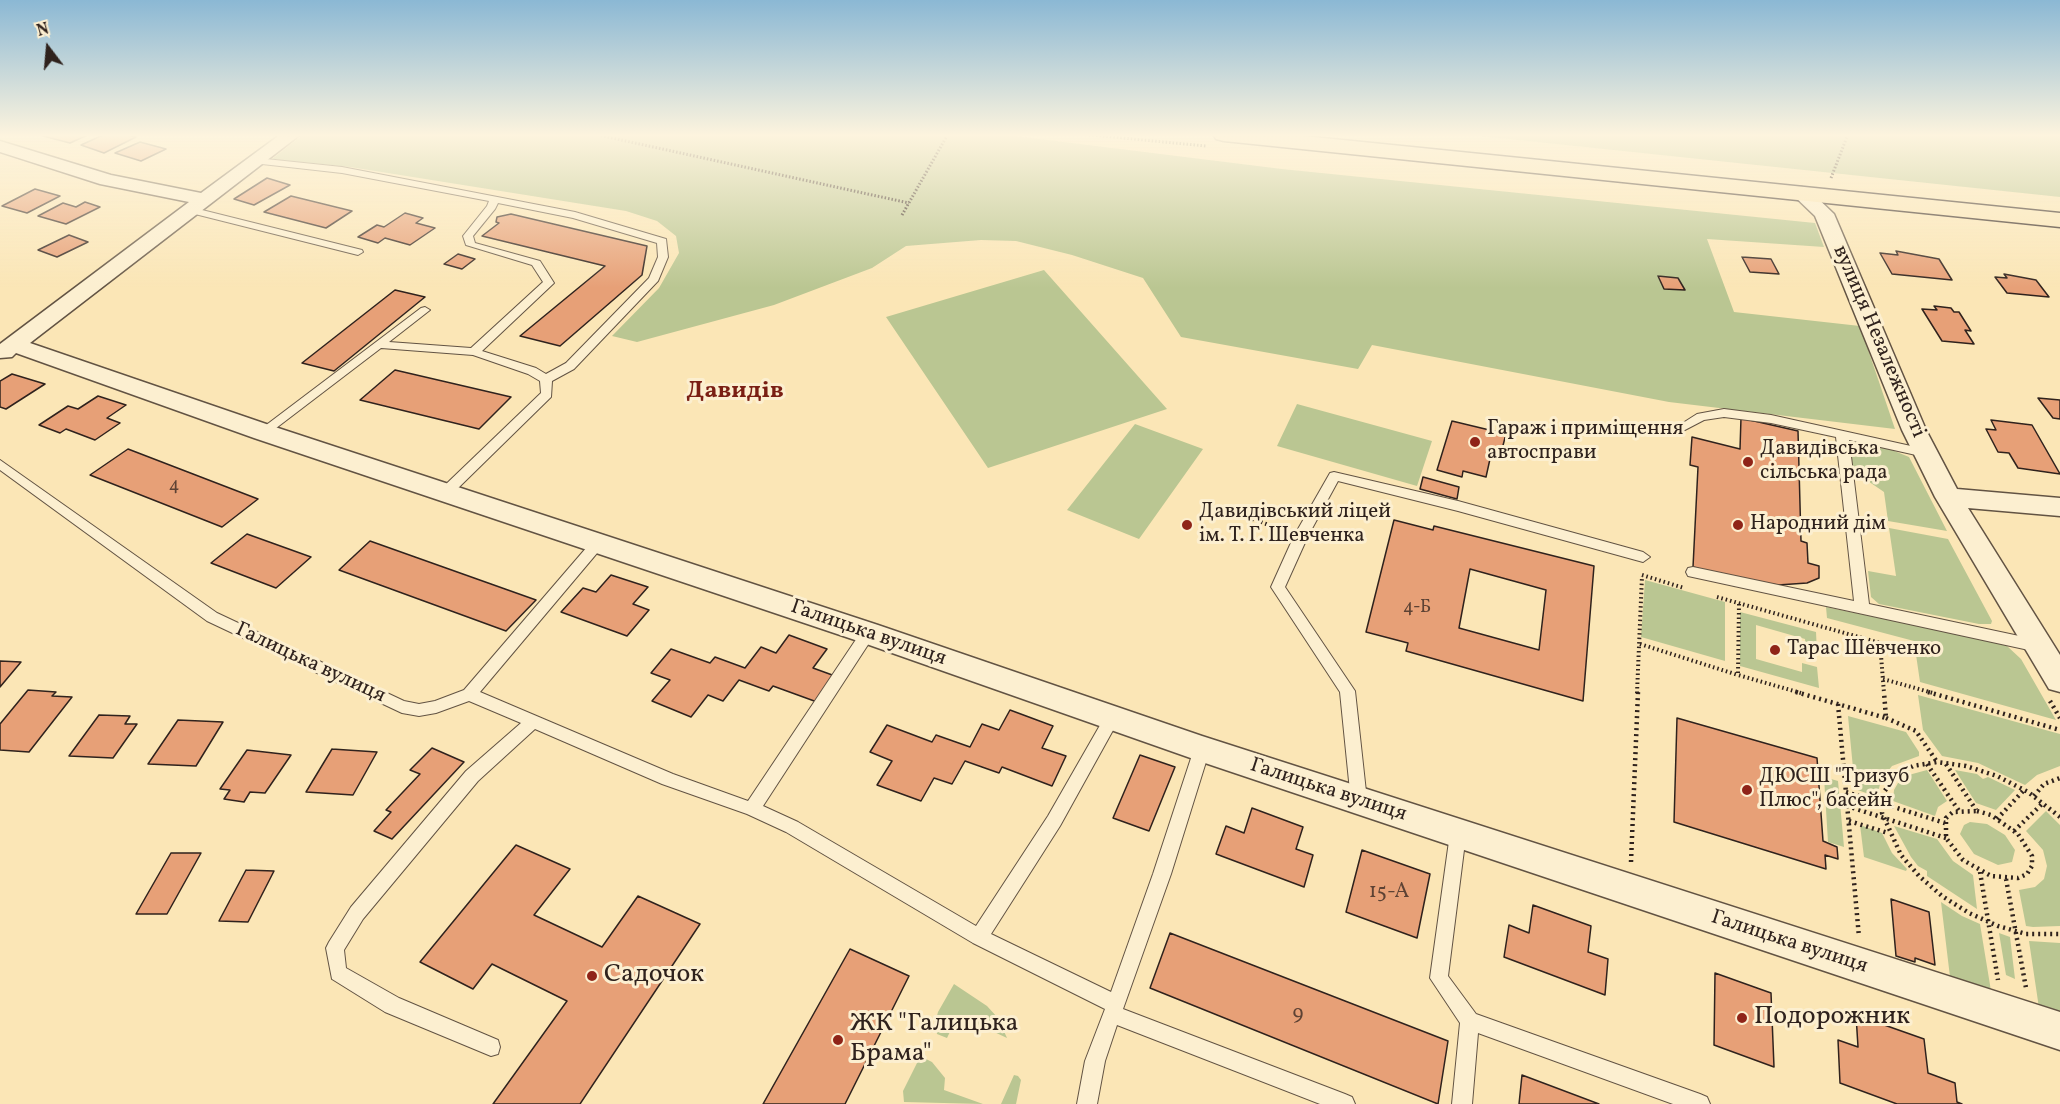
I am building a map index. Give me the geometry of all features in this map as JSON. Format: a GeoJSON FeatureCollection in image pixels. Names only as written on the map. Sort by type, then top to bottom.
{"type":"FeatureCollection","features":[{"type":"Feature","properties":{"kind":"main road"},"geometry":{"type":"LineString","coordinates":[[1710,186],[2060,220]]}},
{"type":"Feature","properties":{"kind":"street"},"geometry":{"type":"LineString","coordinates":[[127,186],[198,205]]}},
{"type":"Feature","properties":{"kind":"street","name":"Галицька вулиця"},"geometry":{"type":"LineString","coordinates":[[7,350],[224,186]]}},
{"type":"Feature","properties":{"kind":"street","name":"вулиця Незалежності"},"geometry":{"type":"LineString","coordinates":[[1812,195],[1824,213],[1925,453],[1948,497],[2040,647],[2055,689]]}},
{"type":"Feature","properties":{"kind":"street","name":"Галицька вулиця"},"geometry":{"type":"LineString","coordinates":[[7,350],[447,491],[1202,749],[2060,1031]]}},
{"type":"Feature","properties":{"kind":"street"},"geometry":{"type":"LineString","coordinates":[[1948,497],[2060,507]]}},
{"type":"Feature","properties":{"kind":"lane"},"geometry":{"type":"LineString","coordinates":[[423,186],[575,215],[662,241],[663,257],[654,279],[570,366],[546,379]]}},
{"type":"Feature","properties":{"kind":"lane"},"geometry":{"type":"LineString","coordinates":[[474,352],[549,283],[536,263],[471,245],[468,236],[492,207],[494,199]]}},
{"type":"Feature","properties":{"kind":"lane"},"geometry":{"type":"LineString","coordinates":[[198,205],[358,252]]}},
{"type":"Feature","properties":{"kind":"lane"},"geometry":{"type":"LineString","coordinates":[[263,432],[425,310]]}},
{"type":"Feature","properties":{"kind":"lane"},"geometry":{"type":"LineString","coordinates":[[381,345],[474,352],[532,371],[546,379]]}},
{"type":"Feature","properties":{"kind":"lane"},"geometry":{"type":"LineString","coordinates":[[447,491],[547,394],[546,379]]}},
{"type":"Feature","properties":{"kind":"lane"},"geometry":{"type":"LineString","coordinates":[[1681,428],[1701,417],[1724,413],[1771,419],[1925,453]]}},
{"type":"Feature","properties":{"kind":"lane"},"geometry":{"type":"LineString","coordinates":[[1842,435],[1862,607]]}},
{"type":"Feature","properties":{"kind":"lane","name":"Галицька вулиця"},"geometry":{"type":"LineString","coordinates":[[0,464],[212,617],[402,708],[419,710],[436,708],[469,694],[598,543]]}},
{"type":"Feature","properties":{"kind":"lane"},"geometry":{"type":"LineString","coordinates":[[1359,801],[1347,691],[1278,587],[1301,536],[1334,477],[1458,506],[1643,557]]}},
{"type":"Feature","properties":{"kind":"lane"},"geometry":{"type":"LineString","coordinates":[[1693,572],[2040,647]]}},
{"type":"Feature","properties":{"kind":"lane"},"geometry":{"type":"LineString","coordinates":[[752,809],[868,633]]}},
{"type":"Feature","properties":{"kind":"lane"},"geometry":{"type":"LineString","coordinates":[[469,694],[668,779],[752,809],[792,828],[979,937],[1114,1009],[1345,1104]]}},
{"type":"Feature","properties":{"kind":"lane"},"geometry":{"type":"LineString","coordinates":[[979,937],[1054,821],[1112,718]]}},
{"type":"Feature","properties":{"kind":"lane"},"geometry":{"type":"LineString","coordinates":[[491,1047],[392,1005],[338,973],[335,948],[357,913],[472,776],[533,722]]}},
{"type":"Feature","properties":{"kind":"lane"},"geometry":{"type":"LineString","coordinates":[[1087,1104],[1095,1061],[1162,874],[1202,749]]}},
{"type":"Feature","properties":{"kind":"lane"},"geometry":{"type":"LineString","coordinates":[[1458,834],[1439,978],[1470,1022],[1700,1104]]}},
{"type":"Feature","properties":{"kind":"lane"},"geometry":{"type":"LineString","coordinates":[[1462,1104],[1470,1022]]}},
{"type":"Feature","properties":{"kind":"path"},"geometry":{"type":"LineString","coordinates":[[829,186],[909,203]]}},
{"type":"Feature","properties":{"kind":"path"},"geometry":{"type":"LineString","coordinates":[[902,215],[919,186]]}},
{"type":"Feature","properties":{"kind":"path"},"geometry":{"type":"LineString","coordinates":[[1812,195],[1818,186]]}},
{"type":"Feature","properties":{"kind":"path"},"geometry":{"type":"LineString","coordinates":[[1227,510],[1301,536]]}},
{"type":"Feature","properties":{"kind":"path"},"geometry":{"type":"LineString","coordinates":[[1631,866],[1643,557]]}},
{"type":"Feature","properties":{"kind":"path"},"geometry":{"type":"LineString","coordinates":[[1738,675],[1739,604],[1880,643],[1886,718]]}},
{"type":"Feature","properties":{"kind":"path"},"geometry":{"type":"LineString","coordinates":[[1640,644],[1886,718],[1916,731],[1937,762]]}},
{"type":"Feature","properties":{"kind":"path"},"geometry":{"type":"LineString","coordinates":[[1883,679],[2060,730]]}},
{"type":"Feature","properties":{"kind":"path"},"geometry":{"type":"LineString","coordinates":[[2055,689],[2060,718]]}},
{"type":"Feature","properties":{"kind":"path"},"geometry":{"type":"LineString","coordinates":[[1838,704],[1860,942]]}},
{"type":"Feature","properties":{"kind":"path"},"geometry":{"type":"LineString","coordinates":[[2060,817],[2024,790],[1997,776],[1966,766],[1937,762],[1913,766],[1895,776],[1884,792],[1884,818],[1900,855],[1942,896],[1988,922],[2015,931],[2026,934],[2060,934]]}},
{"type":"Feature","properties":{"kind":"path"},"geometry":{"type":"LineString","coordinates":[[1927,764],[1959,811]]}},
{"type":"Feature","properties":{"kind":"path"},"geometry":{"type":"LineString","coordinates":[[1945,764],[1977,811]]}},
{"type":"Feature","properties":{"kind":"path"},"geometry":{"type":"LineString","coordinates":[[2034,796],[2044,784],[2060,778]]}},
{"type":"Feature","properties":{"kind":"path"},"geometry":{"type":"LineString","coordinates":[[1997,819],[2024,790]]}},
{"type":"Feature","properties":{"kind":"path"},"geometry":{"type":"LineString","coordinates":[[1846,792],[1945,824]]}},
{"type":"Feature","properties":{"kind":"path"},"geometry":{"type":"LineString","coordinates":[[2014,831],[2043,803]]}},
{"type":"Feature","properties":{"kind":"path"},"geometry":{"type":"LineString","coordinates":[[1847,806],[1946,838]]}},
{"type":"Feature","properties":{"kind":"path"},"geometry":{"type":"LineString","coordinates":[[1959,811],[1977,811],[1997,819],[2014,831],[2026,844],[2032,856],[2032,866],[2027,874],[2018,878],[2006,879],[1980,871],[1963,860],[1946,838],[1946,818],[1959,811]]}},
{"type":"Feature","properties":{"kind":"path"},"geometry":{"type":"LineString","coordinates":[[1849,821],[1889,833]]}},
{"type":"Feature","properties":{"kind":"path"},"geometry":{"type":"LineString","coordinates":[[1980,871],[1999,984]]}},
{"type":"Feature","properties":{"kind":"path"},"geometry":{"type":"LineString","coordinates":[[2006,879],[2027,994]]}},
{"type":"Feature","properties":{"kind":"green space"},"geometry":{"type":"Polygon","coordinates":[[[466,186],[1445,186],[1815,223],[1824,247],[1707,239],[1734,312],[1860,326],[1895,429],[1669,402],[1372,345],[1358,369],[1181,337],[1143,278],[1072,255],[1016,241],[981,240],[906,246],[872,268],[774,305],[637,342],[612,336],[659,288],[679,253],[676,236],[657,221],[626,211],[466,186]]]}},
{"type":"Feature","properties":{"kind":"green space"},"geometry":{"type":"Polygon","coordinates":[[[1951,186],[2060,186],[2060,197],[1951,186]]]}},
{"type":"Feature","properties":{"kind":"green space"},"geometry":{"type":"Polygon","coordinates":[[[1044,270],[1167,409],[988,468],[886,317],[1044,270]]]}},
{"type":"Feature","properties":{"kind":"green space"},"geometry":{"type":"Polygon","coordinates":[[[1297,404],[1432,441],[1417,486],[1277,446],[1297,404]]]}},
{"type":"Feature","properties":{"kind":"green space"},"geometry":{"type":"Polygon","coordinates":[[[1135,424],[1203,449],[1139,539],[1067,510],[1135,424]]]}},
{"type":"Feature","properties":{"kind":"green space"},"geometry":{"type":"Polygon","coordinates":[[[1854,442],[1892,450],[1909,457],[1947,531],[1888,521],[1884,492],[1862,477],[1852,466],[1850,447],[1854,442]]]}},
{"type":"Feature","properties":{"kind":"green space"},"geometry":{"type":"Polygon","coordinates":[[[1889,528],[1948,539],[1992,621],[1991,624],[1979,624],[1879,604],[1871,597],[1868,571],[1896,576],[1889,528]]]}},
{"type":"Feature","properties":{"kind":"green space"},"geometry":{"type":"Polygon","coordinates":[[[1645,580],[1725,602],[1725,661],[1641,637],[1645,580]]]}},
{"type":"Feature","properties":{"kind":"green space"},"geometry":{"type":"Polygon","coordinates":[[[1826,607],[1993,641],[2007,646],[2021,659],[2056,720],[1920,682],[1914,641],[1827,618],[1826,607]]]}},
{"type":"Feature","properties":{"kind":"green space"},"geometry":{"type":"Polygon","coordinates":[[[1740,612],[1816,632],[1817,653],[1806,650],[1805,639],[1756,625],[1756,659],[1802,672],[1802,663],[1817,667],[1819,688],[1740,666],[1740,612]]]}},
{"type":"Feature","properties":{"kind":"green space"},"geometry":{"type":"Polygon","coordinates":[[[1918,695],[2060,734],[2060,766],[2037,775],[2025,785],[1978,763],[1942,756],[1923,730],[1918,695]]]}},
{"type":"Feature","properties":{"kind":"green space"},"geometry":{"type":"Polygon","coordinates":[[[1848,716],[1906,732],[1919,752],[1919,756],[1892,766],[1881,780],[1877,797],[1855,789],[1848,716]]]}},
{"type":"Feature","properties":{"kind":"green space"},"geometry":{"type":"Polygon","coordinates":[[[1927,770],[1947,801],[1938,807],[1935,816],[1893,801],[1894,790],[1898,783],[1909,783],[1905,776],[1927,770]]]}},
{"type":"Feature","properties":{"kind":"green space"},"geometry":{"type":"Polygon","coordinates":[[[1955,770],[1977,774],[1983,779],[1988,777],[2015,790],[1996,810],[1976,803],[1955,770]]]}},
{"type":"Feature","properties":{"kind":"green space"},"geometry":{"type":"Polygon","coordinates":[[[1824,777],[1838,781],[1844,847],[1828,842],[1824,777]]]}},
{"type":"Feature","properties":{"kind":"green space"},"geometry":{"type":"Polygon","coordinates":[[[2046,811],[2060,825],[2060,926],[2026,926],[2019,890],[2035,887],[2044,879],[2047,866],[2043,850],[2026,831],[2046,811]]]}},
{"type":"Feature","properties":{"kind":"green space"},"geometry":{"type":"Polygon","coordinates":[[[1970,822],[1987,824],[2005,835],[2015,850],[2012,862],[1998,865],[1974,854],[1960,834],[1964,825],[1970,822]]]}},
{"type":"Feature","properties":{"kind":"green space"},"geometry":{"type":"Polygon","coordinates":[[[1860,825],[1882,833],[1892,853],[1907,869],[1906,871],[1864,857],[1860,825]]]}},
{"type":"Feature","properties":{"kind":"green space"},"geometry":{"type":"Polygon","coordinates":[[[1894,826],[1937,839],[1953,861],[1973,875],[1977,909],[1927,876],[1927,871],[1918,866],[1911,857],[1894,826]]]}},
{"type":"Feature","properties":{"kind":"green space"},"geometry":{"type":"Polygon","coordinates":[[[1941,902],[1962,916],[1980,924],[1991,991],[1950,977],[1941,902]]]}},
{"type":"Feature","properties":{"kind":"green space"},"geometry":{"type":"Polygon","coordinates":[[[1999,933],[2010,937],[2015,979],[2006,975],[1999,933]]]}},
{"type":"Feature","properties":{"kind":"green space"},"geometry":{"type":"Polygon","coordinates":[[[2029,941],[2060,943],[2060,1015],[2039,1008],[2029,941]]]}},
{"type":"Feature","properties":{"kind":"green space"},"geometry":{"type":"Polygon","coordinates":[[[954,984],[987,1006],[998,1018],[1007,1038],[958,1015],[947,1038],[937,1034],[935,1023],[938,1012],[954,984]]]}},
{"type":"Feature","properties":{"kind":"green space"},"geometry":{"type":"Polygon","coordinates":[[[919,1059],[932,1062],[945,1078],[944,1090],[983,1104],[904,1102],[903,1091],[919,1059]]]}},
{"type":"Feature","properties":{"kind":"green space"},"geometry":{"type":"Polygon","coordinates":[[[1014,1075],[1021,1080],[1016,1104],[1001,1104],[1014,1075]]]}},
{"type":"Feature","properties":{"kind":"building"},"geometry":{"type":"Polygon","coordinates":[[[255,186],[289,186],[254,205],[234,199],[255,186]]]}},
{"type":"Feature","properties":{"kind":"building"},"geometry":{"type":"Polygon","coordinates":[[[35,189],[60,196],[27,213],[2,206],[35,189]]]}},
{"type":"Feature","properties":{"kind":"building"},"geometry":{"type":"Polygon","coordinates":[[[291,196],[352,211],[326,228],[264,212],[291,196]]]}},
{"type":"Feature","properties":{"kind":"building"},"geometry":{"type":"Polygon","coordinates":[[[85,202],[100,207],[66,224],[38,216],[63,203],[76,207],[85,202]]]}},
{"type":"Feature","properties":{"kind":"building"},"geometry":{"type":"Polygon","coordinates":[[[405,213],[423,218],[416,223],[435,228],[410,245],[385,238],[378,243],[358,237],[377,225],[384,227],[405,213]]]}},
{"type":"Feature","properties":{"kind":"building"},"geometry":{"type":"Polygon","coordinates":[[[511,214],[647,246],[642,275],[560,346],[520,336],[605,266],[482,236],[499,223],[496,222],[497,217],[511,214]]]}},
{"type":"Feature","properties":{"kind":"building"},"geometry":{"type":"Polygon","coordinates":[[[69,235],[88,242],[57,257],[38,250],[69,235]]]}},
{"type":"Feature","properties":{"kind":"building"},"geometry":{"type":"Polygon","coordinates":[[[1896,251],[1939,259],[1952,280],[1892,274],[1880,253],[1898,255],[1896,251]]]}},
{"type":"Feature","properties":{"kind":"building"},"geometry":{"type":"Polygon","coordinates":[[[458,254],[475,259],[462,269],[444,264],[458,254]]]}},
{"type":"Feature","properties":{"kind":"building"},"geometry":{"type":"Polygon","coordinates":[[[1742,257],[1771,259],[1779,274],[1750,272],[1742,257]]]}},
{"type":"Feature","properties":{"kind":"building"},"geometry":{"type":"Polygon","coordinates":[[[2004,274],[2036,280],[2049,297],[2007,293],[1995,277],[2007,278],[2004,274]]]}},
{"type":"Feature","properties":{"kind":"building"},"geometry":{"type":"Polygon","coordinates":[[[1658,276],[1678,278],[1685,290],[1664,289],[1658,276]]]}},
{"type":"Feature","properties":{"kind":"building"},"geometry":{"type":"Polygon","coordinates":[[[395,290],[425,297],[334,371],[302,363],[395,290]]]}},
{"type":"Feature","properties":{"kind":"building"},"geometry":{"type":"Polygon","coordinates":[[[1934,306],[1951,308],[1954,312],[1959,312],[1971,331],[1965,330],[1974,344],[1942,341],[1922,309],[1937,310],[1934,306]]]}},
{"type":"Feature","properties":{"kind":"building"},"geometry":{"type":"Polygon","coordinates":[[[395,370],[511,397],[479,429],[360,400],[395,370]]]}},
{"type":"Feature","properties":{"kind":"building"},"geometry":{"type":"Polygon","coordinates":[[[12,374],[45,384],[6,409],[0,407],[0,381],[12,374]]]}},
{"type":"Feature","properties":{"kind":"building"},"geometry":{"type":"Polygon","coordinates":[[[98,396],[126,405],[107,418],[120,423],[95,440],[66,429],[60,433],[39,425],[68,406],[78,409],[98,396]]]}},
{"type":"Feature","properties":{"kind":"building"},"geometry":{"type":"Polygon","coordinates":[[[2038,398],[2060,400],[2060,419],[2053,418],[2038,398]]]}},
{"type":"Feature","properties":{"kind":"building"},"geometry":{"type":"Polygon","coordinates":[[[1741,418],[1798,431],[1801,541],[1807,543],[1808,563],[1819,566],[1819,578],[1807,583],[1778,585],[1739,580],[1693,567],[1698,467],[1690,465],[1692,437],[1740,449],[1741,418]]]}},
{"type":"Feature","properties":{"kind":"building"},"geometry":{"type":"Polygon","coordinates":[[[1991,420],[2032,425],[2060,474],[2018,468],[2009,453],[1998,452],[1986,429],[1996,430],[1991,420]]]}},
{"type":"Feature","properties":{"kind":"building","name":"Гараж і приміщення автосправи"},"geometry":{"type":"Polygon","coordinates":[[[1452,421],[1506,434],[1501,453],[1492,450],[1486,477],[1463,471],[1462,477],[1437,470],[1452,421]]]}},
{"type":"Feature","properties":{"kind":"building"},"geometry":{"type":"Polygon","coordinates":[[[128,449],[258,499],[222,527],[90,475],[128,449]]]}},
{"type":"Feature","properties":{"kind":"building"},"geometry":{"type":"Polygon","coordinates":[[[1423,477],[1459,487],[1457,499],[1420,489],[1423,477]]]}},
{"type":"Feature","properties":{"kind":"building"},"geometry":{"type":"Polygon","coordinates":[[[1394,520],[1433,530],[1434,526],[1594,566],[1583,701],[1406,651],[1408,643],[1366,632],[1394,520]],[[1470,569],[1459,628],[1539,650],[1546,590],[1470,569]]]}},
{"type":"Feature","properties":{"kind":"building"},"geometry":{"type":"Polygon","coordinates":[[[247,534],[311,557],[276,588],[211,563],[247,534]]]}},
{"type":"Feature","properties":{"kind":"building"},"geometry":{"type":"Polygon","coordinates":[[[370,541],[536,600],[506,631],[339,570],[370,541]]]}},
{"type":"Feature","properties":{"kind":"building"},"geometry":{"type":"Polygon","coordinates":[[[611,575],[648,587],[633,604],[649,610],[627,636],[561,612],[583,588],[596,592],[611,575]]]}},
{"type":"Feature","properties":{"kind":"building"},"geometry":{"type":"Polygon","coordinates":[[[789,635],[827,649],[813,668],[835,676],[817,702],[773,686],[769,691],[739,680],[723,701],[708,695],[691,717],[652,701],[670,680],[651,673],[671,649],[710,663],[715,657],[745,668],[761,647],[776,653],[789,635]]]}},
{"type":"Feature","properties":{"kind":"building"},"geometry":{"type":"Polygon","coordinates":[[[0,661],[21,662],[0,687],[0,661]]]}},
{"type":"Feature","properties":{"kind":"building"},"geometry":{"type":"Polygon","coordinates":[[[28,690],[56,692],[52,696],[72,697],[29,752],[0,750],[0,724],[28,690]]]}},
{"type":"Feature","properties":{"kind":"building"},"geometry":{"type":"Polygon","coordinates":[[[1010,710],[1053,726],[1042,748],[1066,756],[1052,786],[1002,767],[999,773],[965,761],[952,784],[934,778],[921,801],[877,785],[892,761],[870,752],[887,725],[932,742],[936,735],[970,747],[982,724],[999,730],[1010,710]]]}},
{"type":"Feature","properties":{"kind":"building"},"geometry":{"type":"Polygon","coordinates":[[[99,715],[130,716],[125,724],[137,724],[113,758],[69,756],[99,715]]]}},
{"type":"Feature","properties":{"kind":"building","name":"ДЮСШ \"Тризуб Плюс\", басейн"},"geometry":{"type":"Polygon","coordinates":[[[1677,718],[1817,758],[1823,841],[1837,847],[1838,859],[1825,855],[1826,869],[1674,822],[1677,718]]]}},
{"type":"Feature","properties":{"kind":"building"},"geometry":{"type":"Polygon","coordinates":[[[178,720],[223,722],[196,766],[148,764],[178,720]]]}},
{"type":"Feature","properties":{"kind":"building"},"geometry":{"type":"Polygon","coordinates":[[[432,748],[464,762],[392,839],[374,831],[391,812],[386,810],[420,774],[410,770],[432,748]]]}},
{"type":"Feature","properties":{"kind":"building"},"geometry":{"type":"Polygon","coordinates":[[[332,749],[377,752],[353,795],[306,792],[332,749]]]}},
{"type":"Feature","properties":{"kind":"building"},"geometry":{"type":"Polygon","coordinates":[[[247,750],[291,755],[265,793],[250,792],[244,802],[224,799],[230,790],[220,789],[247,750]]]}},
{"type":"Feature","properties":{"kind":"building"},"geometry":{"type":"Polygon","coordinates":[[[1140,755],[1175,767],[1149,831],[1113,818],[1140,755]]]}},
{"type":"Feature","properties":{"kind":"building"},"geometry":{"type":"Polygon","coordinates":[[[1252,808],[1303,827],[1296,849],[1313,855],[1304,887],[1216,854],[1226,826],[1244,833],[1252,808]]]}},
{"type":"Feature","properties":{"kind":"building","name":"Садочок"},"geometry":{"type":"Polygon","coordinates":[[[516,845],[570,869],[534,915],[602,947],[638,896],[700,924],[580,1104],[493,1104],[567,1001],[492,964],[473,989],[420,962],[516,845]]]}},
{"type":"Feature","properties":{"kind":"building"},"geometry":{"type":"Polygon","coordinates":[[[1362,850],[1430,874],[1417,938],[1346,912],[1362,850]]]}},
{"type":"Feature","properties":{"kind":"building"},"geometry":{"type":"Polygon","coordinates":[[[171,853],[201,853],[167,914],[136,914],[171,853]]]}},
{"type":"Feature","properties":{"kind":"building"},"geometry":{"type":"Polygon","coordinates":[[[246,870],[274,871],[248,922],[219,921],[246,870]]]}},
{"type":"Feature","properties":{"kind":"building"},"geometry":{"type":"Polygon","coordinates":[[[1891,899],[1929,912],[1935,965],[1915,958],[1915,962],[1896,956],[1891,899]]]}},
{"type":"Feature","properties":{"kind":"building"},"geometry":{"type":"Polygon","coordinates":[[[1533,905],[1591,926],[1588,952],[1608,959],[1605,995],[1504,957],[1509,925],[1529,933],[1533,905]]]}},
{"type":"Feature","properties":{"kind":"building"},"geometry":{"type":"Polygon","coordinates":[[[1170,933],[1448,1041],[1438,1104],[1150,988],[1170,933]]]}},
{"type":"Feature","properties":{"kind":"building","name":"ЖК \"Галицька Брама\""},"geometry":{"type":"Polygon","coordinates":[[[850,949],[909,976],[845,1104],[763,1104],[850,949]]]}},
{"type":"Feature","properties":{"kind":"building"},"geometry":{"type":"Polygon","coordinates":[[[1715,973],[1771,993],[1774,1067],[1714,1045],[1715,973]]]}},
{"type":"Feature","properties":{"kind":"building"},"geometry":{"type":"Polygon","coordinates":[[[1856,1015],[1924,1039],[1928,1073],[1955,1083],[1957,1102],[1962,1104],[1897,1104],[1840,1083],[1838,1040],[1858,1047],[1856,1015]]]}},
{"type":"Feature","properties":{"kind":"building"},"geometry":{"type":"Polygon","coordinates":[[[1522,1075],[1599,1104],[1519,1104],[1522,1075]]]}},
{"type":"Feature","properties":{"kind":"place","name":"Гараж і приміщення автосправи"},"geometry":{"type":"Point","coordinates":[1475,442]}},
{"type":"Feature","properties":{"kind":"place","name":"Давидівська сільська рада"},"geometry":{"type":"Point","coordinates":[1748,462]}},
{"type":"Feature","properties":{"kind":"place","name":"Давидівський ліцей ім. Т. Г. Шевченка"},"geometry":{"type":"Point","coordinates":[1187,525]}},
{"type":"Feature","properties":{"kind":"place","name":"Народний дім"},"geometry":{"type":"Point","coordinates":[1738,525]}},
{"type":"Feature","properties":{"kind":"place","name":"Тарас Шевченко"},"geometry":{"type":"Point","coordinates":[1775,650]}},
{"type":"Feature","properties":{"kind":"place","name":"ДЮСШ \"Тризуб Плюс\", басейн"},"geometry":{"type":"Point","coordinates":[1747,790]}},
{"type":"Feature","properties":{"kind":"place","name":"Садочок"},"geometry":{"type":"Point","coordinates":[592,976]}},
{"type":"Feature","properties":{"kind":"place","name":"Подорожник"},"geometry":{"type":"Point","coordinates":[1742,1018]}},
{"type":"Feature","properties":{"kind":"place","name":"ЖК \"Галицька Брама\""},"geometry":{"type":"Point","coordinates":[838,1040]}},
{"type":"Feature","properties":{"kind":"district","name":"Давидів"},"geometry":{"type":"Point","coordinates":[735,393]}}]}
